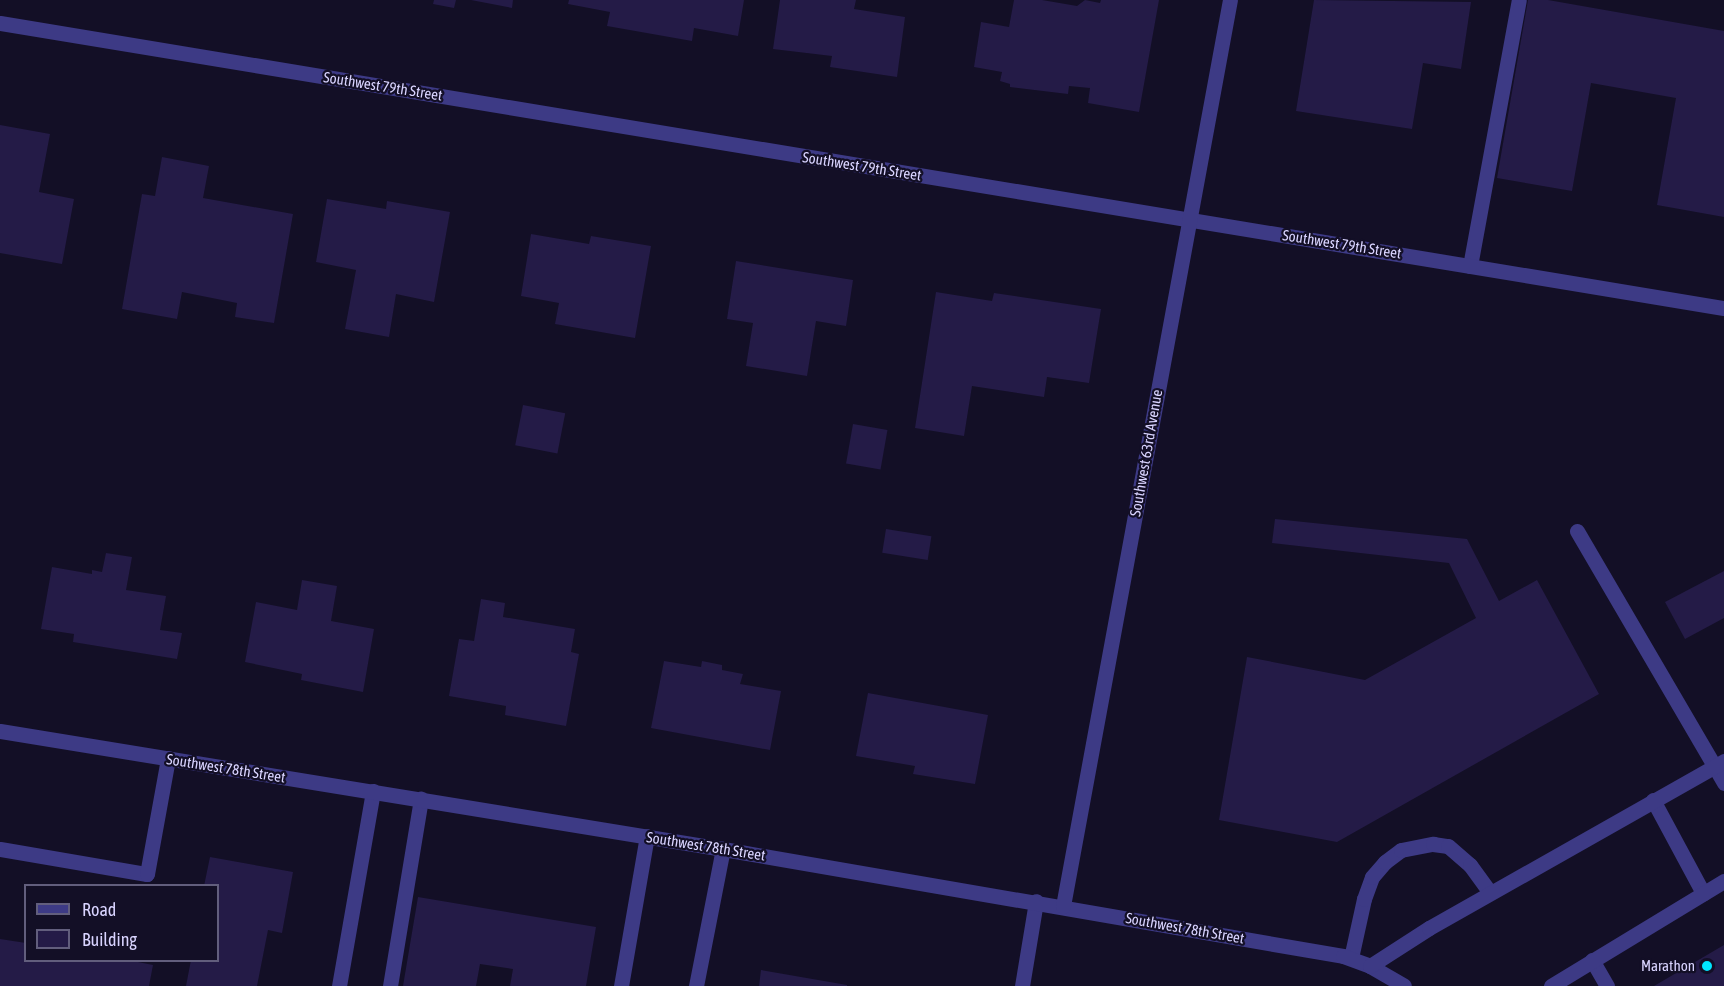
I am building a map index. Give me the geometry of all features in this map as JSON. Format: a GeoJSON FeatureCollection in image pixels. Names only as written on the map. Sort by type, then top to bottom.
{"type":"FeatureCollection","features":[{"type":"Feature","properties":{"kind":"street","name":"Southwest 63rd Avenue"},"geometry":{"type":"LineString","coordinates":[[1064,906],[1230,0]]}},
{"type":"Feature","properties":{"kind":"street"},"geometry":{"type":"LineString","coordinates":[[1470,266],[1519,0]]}},
{"type":"Feature","properties":{"kind":"street","name":"Southwest 79th Street"},"geometry":{"type":"LineString","coordinates":[[0,23],[1724,308]]}},
{"type":"Feature","properties":{"kind":"street"},"geometry":{"type":"LineString","coordinates":[[1577,531],[1719,764],[1724,783]]}},
{"type":"Feature","properties":{"kind":"street","name":"Southwest 78th Street"},"geometry":{"type":"LineString","coordinates":[[0,731],[1064,906],[1351,958],[1370,966],[1404,986]]}},
{"type":"Feature","properties":{"kind":"street"},"geometry":{"type":"LineString","coordinates":[[0,849],[147,874],[168,758]]}},
{"type":"Feature","properties":{"kind":"street"},"geometry":{"type":"LineString","coordinates":[[1370,966],[1490,892],[1719,764]]}},
{"type":"Feature","properties":{"kind":"street"},"geometry":{"type":"LineString","coordinates":[[339,986],[373,791]]}},
{"type":"Feature","properties":{"kind":"street"},"geometry":{"type":"LineString","coordinates":[[390,986],[421,799]]}},
{"type":"Feature","properties":{"kind":"street"},"geometry":{"type":"LineString","coordinates":[[1653,800],[1703,893]]}},
{"type":"Feature","properties":{"kind":"street"},"geometry":{"type":"LineString","coordinates":[[621,986],[647,836]]}},
{"type":"Feature","properties":{"kind":"street"},"geometry":{"type":"LineString","coordinates":[[1351,958],[1364,899],[1372,877],[1385,862],[1401,850],[1433,844],[1448,846],[1464,859],[1490,892]]}},
{"type":"Feature","properties":{"kind":"street"},"geometry":{"type":"LineString","coordinates":[[696,986],[723,849]]}},
{"type":"Feature","properties":{"kind":"street"},"geometry":{"type":"LineString","coordinates":[[1551,986],[1724,881]]}},
{"type":"Feature","properties":{"kind":"street"},"geometry":{"type":"LineString","coordinates":[[1022,986],[1036,902]]}},
{"type":"Feature","properties":{"kind":"street"},"geometry":{"type":"LineString","coordinates":[[1592,960],[1607,986]]}},
{"type":"Feature","properties":{"kind":"building"},"geometry":{"type":"Polygon","coordinates":[[[434,0],[456,0],[454,8],[433,4],[434,0]]]}},
{"type":"Feature","properties":{"kind":"building"},"geometry":{"type":"Polygon","coordinates":[[[471,0],[513,0],[512,8],[471,0]]]}},
{"type":"Feature","properties":{"kind":"building"},"geometry":{"type":"Polygon","coordinates":[[[569,0],[744,0],[738,36],[694,28],[692,41],[607,26],[610,12],[568,4],[569,0]]]}},
{"type":"Feature","properties":{"kind":"building"},"geometry":{"type":"Polygon","coordinates":[[[780,0],[856,0],[854,9],[905,17],[897,77],[830,67],[832,56],[773,49],[780,0]]]}},
{"type":"Feature","properties":{"kind":"building"},"geometry":{"type":"Polygon","coordinates":[[[1014,0],[1042,0],[1077,6],[1085,0],[1100,3],[1101,0],[1159,0],[1139,112],[1088,103],[1090,88],[1069,86],[1068,94],[1010,87],[1010,84],[1000,81],[1002,72],[974,67],[981,22],[1009,27],[1014,0]]]}},
{"type":"Feature","properties":{"kind":"building"},"geometry":{"type":"Polygon","coordinates":[[[1314,0],[1471,2],[1461,69],[1423,63],[1412,129],[1296,111],[1314,0]]]}},
{"type":"Feature","properties":{"kind":"building"},"geometry":{"type":"Polygon","coordinates":[[[1528,0],[1548,0],[1724,31],[1724,217],[1657,205],[1676,98],[1591,83],[1572,191],[1497,178],[1528,0]]]}},
{"type":"Feature","properties":{"kind":"building"},"geometry":{"type":"Polygon","coordinates":[[[0,125],[50,134],[39,192],[74,199],[62,264],[0,253],[0,125]]]}},
{"type":"Feature","properties":{"kind":"building"},"geometry":{"type":"Polygon","coordinates":[[[162,157],[209,166],[203,198],[293,214],[274,323],[235,317],[237,303],[182,292],[177,319],[122,309],[142,194],[155,196],[162,157]]]}},
{"type":"Feature","properties":{"kind":"building"},"geometry":{"type":"Polygon","coordinates":[[[327,199],[386,209],[387,201],[450,212],[434,302],[396,294],[389,337],[345,329],[356,270],[316,262],[327,199]]]}},
{"type":"Feature","properties":{"kind":"building"},"geometry":{"type":"Polygon","coordinates":[[[531,234],[589,244],[591,236],[651,246],[635,338],[555,324],[559,303],[521,296],[531,234]]]}},
{"type":"Feature","properties":{"kind":"building"},"geometry":{"type":"Polygon","coordinates":[[[736,261],[853,280],[846,326],[816,321],[807,376],[746,366],[753,323],[727,319],[736,261]]]}},
{"type":"Feature","properties":{"kind":"building"},"geometry":{"type":"Polygon","coordinates":[[[936,292],[992,301],[994,293],[1101,309],[1089,383],[1047,377],[1044,397],[972,386],[964,436],[915,428],[936,292]]]}},
{"type":"Feature","properties":{"kind":"building"},"geometry":{"type":"Polygon","coordinates":[[[523,405],[565,413],[557,453],[515,445],[523,405]]]}},
{"type":"Feature","properties":{"kind":"building"},"geometry":{"type":"Polygon","coordinates":[[[853,424],[887,430],[881,469],[846,463],[853,424]]]}},
{"type":"Feature","properties":{"kind":"building"},"geometry":{"type":"Polygon","coordinates":[[[1275,519],[1467,539],[1499,601],[1537,580],[1599,694],[1337,842],[1219,820],[1247,657],[1365,680],[1476,618],[1449,563],[1272,543],[1275,519]]]}},
{"type":"Feature","properties":{"kind":"building"},"geometry":{"type":"Polygon","coordinates":[[[886,529],[931,536],[928,560],[882,553],[886,529]]]}},
{"type":"Feature","properties":{"kind":"building"},"geometry":{"type":"Polygon","coordinates":[[[106,553],[132,557],[126,590],[166,596],[160,630],[182,633],[177,659],[73,642],[74,634],[41,629],[52,567],[92,574],[92,570],[102,572],[106,553]]]}},
{"type":"Feature","properties":{"kind":"building"},"geometry":{"type":"Polygon","coordinates":[[[1724,571],[1724,618],[1685,639],[1665,602],[1724,571]]]}},
{"type":"Feature","properties":{"kind":"building"},"geometry":{"type":"Polygon","coordinates":[[[302,580],[337,586],[331,621],[374,629],[363,692],[301,680],[302,674],[245,662],[256,602],[297,610],[302,580]]]}},
{"type":"Feature","properties":{"kind":"building"},"geometry":{"type":"Polygon","coordinates":[[[481,599],[505,603],[503,617],[575,629],[571,652],[579,654],[566,726],[505,715],[506,706],[449,696],[459,639],[474,641],[481,599]]]}},
{"type":"Feature","properties":{"kind":"building"},"geometry":{"type":"Polygon","coordinates":[[[664,661],[701,667],[702,661],[722,665],[722,670],[743,674],[740,684],[781,691],[770,750],[651,728],[664,661]]]}},
{"type":"Feature","properties":{"kind":"building"},"geometry":{"type":"Polygon","coordinates":[[[868,693],[988,715],[975,784],[913,774],[915,766],[856,756],[868,693]]]}},
{"type":"Feature","properties":{"kind":"building"},"geometry":{"type":"Polygon","coordinates":[[[210,857],[293,872],[282,933],[268,930],[257,986],[186,986],[191,962],[219,962],[219,884],[204,884],[210,857]]]}},
{"type":"Feature","properties":{"kind":"building"},"geometry":{"type":"Polygon","coordinates":[[[418,897],[596,927],[586,986],[510,986],[513,969],[480,964],[476,986],[403,986],[418,897]]]}},
{"type":"Feature","properties":{"kind":"building"},"geometry":{"type":"Polygon","coordinates":[[[0,939],[24,943],[24,962],[138,962],[153,965],[149,986],[0,986],[0,939]]]}},
{"type":"Feature","properties":{"kind":"building","name":"Marathon"},"geometry":{"type":"Polygon","coordinates":[[[1724,945],[1724,986],[1654,986],[1724,945]]]}},
{"type":"Feature","properties":{"kind":"building"},"geometry":{"type":"Polygon","coordinates":[[[761,970],[847,985],[847,986],[759,986],[761,970]]]}},
{"type":"Feature","properties":{"kind":"place","name":"Marathon"},"geometry":{"type":"Point","coordinates":[1707,966]}}]}
